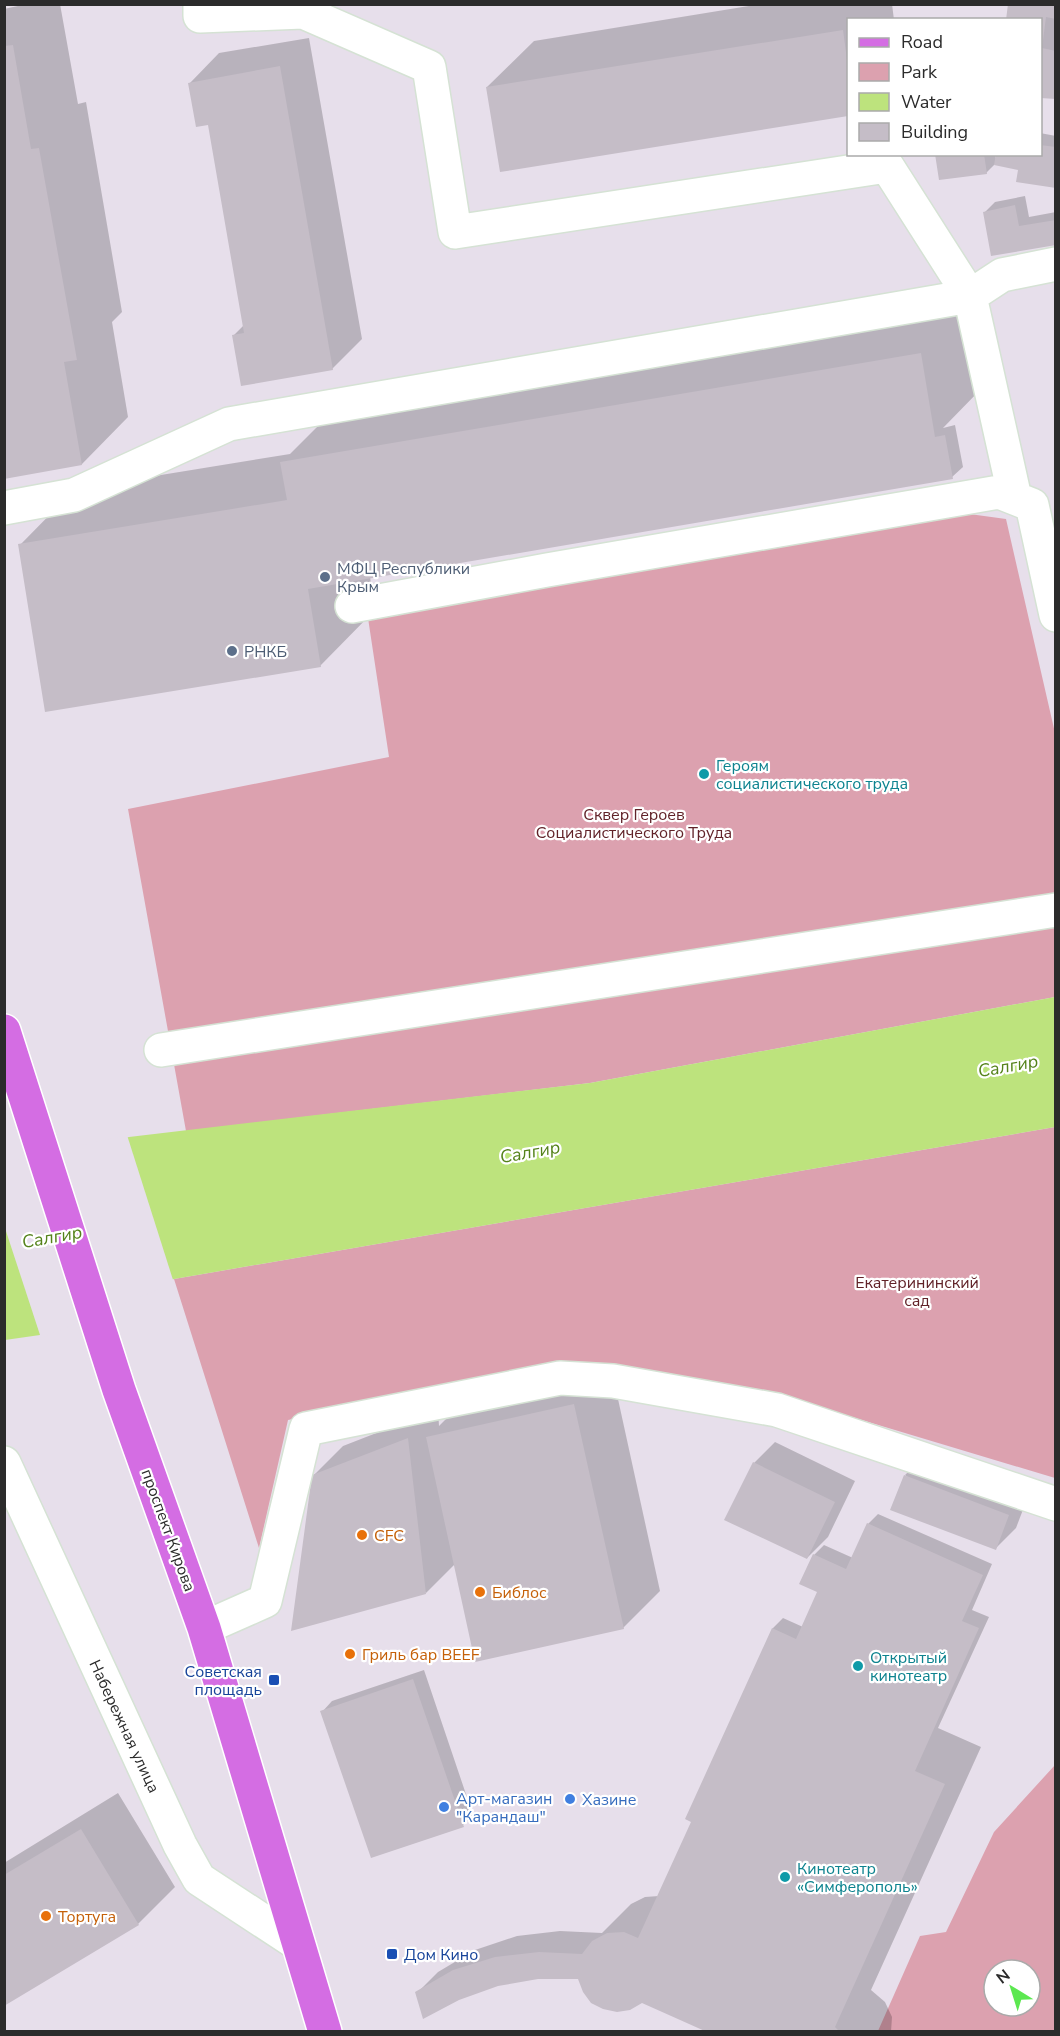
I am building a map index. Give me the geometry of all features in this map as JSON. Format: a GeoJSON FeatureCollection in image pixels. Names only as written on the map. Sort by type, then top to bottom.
{"type":"FeatureCollection","features":[{"type":"Feature","properties":{"kind":"main road","name":"проспект Кирова"},"geometry":{"type":"LineString","coordinates":[[6,1036],[119,1390],[204,1628],[325,2031]]}},
{"type":"Feature","properties":{"kind":"street"},"geometry":{"type":"LineString","coordinates":[[200,4],[200,16],[303,12],[429,67],[455,232],[887,166],[970,296],[1015,498]]}},
{"type":"Feature","properties":{"kind":"street"},"geometry":{"type":"LineString","coordinates":[[4,508],[74,495],[229,424],[970,296],[1002,275],[1056,264]]}},
{"type":"Feature","properties":{"kind":"street"},"geometry":{"type":"LineString","coordinates":[[352,606],[999,492],[1032,505],[1056,615]]}},
{"type":"Feature","properties":{"kind":"street"},"geometry":{"type":"LineString","coordinates":[[161,1050],[1056,910]]}},
{"type":"Feature","properties":{"kind":"street"},"geometry":{"type":"LineString","coordinates":[[204,1628],[265,1601],[306,1429],[560,1378],[612,1381],[777,1410],[1056,1504]]}},
{"type":"Feature","properties":{"kind":"street","name":"Набережная улица"},"geometry":{"type":"LineString","coordinates":[[4,1463],[180,1845],[199,1879],[298,1944]]}},
{"type":"Feature","properties":{"kind":"green space","name":"Сквер Героев Социалистического Труда"},"geometry":{"type":"Polygon","coordinates":[[[962,513],[1006,519],[1055,733],[1055,997],[590,1083],[186,1131],[128,809],[389,757],[368,618],[962,513]]]}},
{"type":"Feature","properties":{"kind":"green space","name":"Екатерининский сад"},"geometry":{"type":"Polygon","coordinates":[[[1055,1127],[1055,1478],[782,1396],[557,1365],[288,1420],[259,1548],[174,1279],[1055,1127]]]}},
{"type":"Feature","properties":{"kind":"green space"},"geometry":{"type":"Polygon","coordinates":[[[1055,1765],[1055,2031],[878,2031],[920,1936],[946,1932],[994,1832],[1055,1765]]]}},
{"type":"Feature","properties":{"kind":"water","name":"Салгир"},"geometry":{"type":"Polygon","coordinates":[[[1055,997],[1055,1127],[174,1279],[40,1335],[5,1340],[4,1166],[129,1137],[590,1083],[1055,997]]]}},
{"type":"Feature","properties":{"kind":"pier"},"geometry":{"type":"Polygon","coordinates":[[[127,1135],[174,1283],[41,1338],[4,1225],[4,1163],[127,1135]]]}},
{"type":"Feature","properties":{"kind":"building"},"geometry":{"type":"Polygon","coordinates":[[[1008,4],[1056,4],[1056,19],[1046,17],[1042,48],[1042,18],[1006,18],[1008,4]]]}},
{"type":"Feature","properties":{"kind":"building"},"geometry":{"type":"Polygon","coordinates":[[[843,30],[847,60],[847,116],[500,172],[486,87],[843,30]]]}},
{"type":"Feature","properties":{"kind":"building"},"geometry":{"type":"Polygon","coordinates":[[[13,45],[31,149],[39,148],[77,360],[64,362],[82,465],[4,479],[4,46],[13,45]]]}},
{"type":"Feature","properties":{"kind":"building"},"geometry":{"type":"Polygon","coordinates":[[[1042,48],[1056,51],[1056,99],[1042,98],[1042,48]]]}},
{"type":"Feature","properties":{"kind":"building"},"geometry":{"type":"Polygon","coordinates":[[[280,66],[333,370],[241,386],[232,335],[244,333],[208,125],[196,127],[188,83],[280,66]]]}},
{"type":"Feature","properties":{"kind":"building"},"geometry":{"type":"Polygon","coordinates":[[[1042,145],[1056,147],[1056,188],[1016,182],[1018,170],[994,165],[996,156],[1042,156],[1042,145]]]}},
{"type":"Feature","properties":{"kind":"building"},"geometry":{"type":"Polygon","coordinates":[[[935,156],[984,156],[987,174],[939,180],[935,156]]]}},
{"type":"Feature","properties":{"kind":"building"},"geometry":{"type":"Polygon","coordinates":[[[1015,205],[1019,226],[1056,220],[1056,245],[991,256],[983,212],[1015,205]]]}},
{"type":"Feature","properties":{"kind":"building"},"geometry":{"type":"Polygon","coordinates":[[[921,353],[935,437],[945,435],[953,479],[308,589],[321,667],[45,712],[18,544],[287,500],[280,462],[921,353]]]}},
{"type":"Feature","properties":{"kind":"building"},"geometry":{"type":"Polygon","coordinates":[[[574,1404],[624,1629],[475,1662],[426,1437],[574,1404]]]}},
{"type":"Feature","properties":{"kind":"building","name":"CFC"},"geometry":{"type":"Polygon","coordinates":[[[408,1438],[426,1594],[291,1631],[312,1475],[408,1438]]]}},
{"type":"Feature","properties":{"kind":"building"},"geometry":{"type":"Polygon","coordinates":[[[753,1462],[835,1502],[807,1559],[724,1520],[753,1462]]]}},
{"type":"Feature","properties":{"kind":"building"},"geometry":{"type":"Polygon","coordinates":[[[904,1475],[1009,1515],[996,1550],[890,1510],[904,1475]]]}},
{"type":"Feature","properties":{"kind":"building","name":"Кинотеатр «Симферополь»"},"geometry":{"type":"Polygon","coordinates":[[[867,1523],[983,1575],[962,1621],[979,1628],[915,1771],[945,1784],[835,2027],[840,2032],[707,2032],[642,2003],[630,2010],[617,2012],[603,2009],[591,2003],[578,1979],[538,1979],[498,1986],[459,2000],[423,2019],[415,1992],[453,1970],[495,1957],[539,1952],[582,1954],[592,1941],[607,1933],[624,1932],[638,1938],[691,1822],[685,1819],[772,1628],[796,1639],[817,1592],[799,1584],[813,1554],[846,1569],[867,1523]]]}},
{"type":"Feature","properties":{"kind":"building"},"geometry":{"type":"Polygon","coordinates":[[[413,1679],[464,1827],[371,1858],[320,1711],[413,1679]]]}},
{"type":"Feature","properties":{"kind":"building"},"geometry":{"type":"Polygon","coordinates":[[[81,1829],[139,1925],[4,2006],[4,1875],[81,1829]]]}},
{"type":"Feature","properties":{"kind":"place","name":"МФЦ Республики Крым"},"geometry":{"type":"Point","coordinates":[325,577]}},
{"type":"Feature","properties":{"kind":"place","name":"РНКБ"},"geometry":{"type":"Point","coordinates":[232,651]}},
{"type":"Feature","properties":{"kind":"place","name":"Героям социалистического труда"},"geometry":{"type":"Point","coordinates":[704,774]}},
{"type":"Feature","properties":{"kind":"place","name":"CFC"},"geometry":{"type":"Point","coordinates":[362,1535]}},
{"type":"Feature","properties":{"kind":"place","name":"Библос"},"geometry":{"type":"Point","coordinates":[480,1592]}},
{"type":"Feature","properties":{"kind":"place","name":"Гриль бар BEEF"},"geometry":{"type":"Point","coordinates":[350,1654]}},
{"type":"Feature","properties":{"kind":"place","name":"Открытый кинотеатр"},"geometry":{"type":"Point","coordinates":[858,1666]}},
{"type":"Feature","properties":{"kind":"place","name":"Советская площадь"},"geometry":{"type":"Point","coordinates":[274,1680]}},
{"type":"Feature","properties":{"kind":"place","name":"Хазине"},"geometry":{"type":"Point","coordinates":[570,1799]}},
{"type":"Feature","properties":{"kind":"place","name":"Арт-магазин \"Карандаш\""},"geometry":{"type":"Point","coordinates":[444,1807]}},
{"type":"Feature","properties":{"kind":"place","name":"Кинотеатр «Симферополь»"},"geometry":{"type":"Point","coordinates":[785,1877]}},
{"type":"Feature","properties":{"kind":"place","name":"Тортуга"},"geometry":{"type":"Point","coordinates":[46,1916]}},
{"type":"Feature","properties":{"kind":"place","name":"Дом Кино"},"geometry":{"type":"Point","coordinates":[392,1954]}}]}
